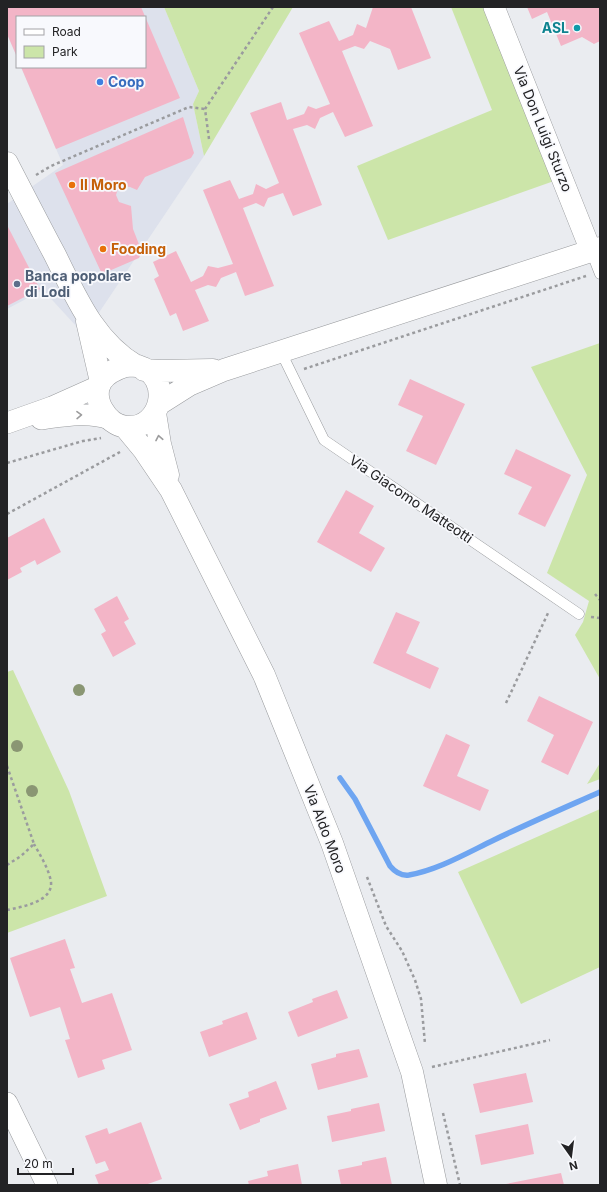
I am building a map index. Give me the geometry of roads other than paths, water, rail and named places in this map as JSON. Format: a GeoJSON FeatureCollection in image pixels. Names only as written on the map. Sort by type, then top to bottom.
{"type":"FeatureCollection","features":[{"type":"Feature","properties":{"kind":"street","name":"Via Don Luigi Sturzo"},"geometry":{"type":"LineString","coordinates":[[494,7],[595,250]]}},
{"type":"Feature","properties":{"kind":"street"},"geometry":{"type":"LineString","coordinates":[[7,163],[86,316],[122,358],[152,376],[158,384],[160,394],[157,408]]}},
{"type":"Feature","properties":{"kind":"street"},"geometry":{"type":"LineString","coordinates":[[10,423],[74,415],[91,415],[112,428],[140,425],[149,419],[157,408],[189,385],[224,370],[595,250]]}},
{"type":"Feature","properties":{"kind":"street"},"geometry":{"type":"LineString","coordinates":[[86,316],[100,384],[100,406],[112,428]]}},
{"type":"Feature","properties":{"kind":"street"},"geometry":{"type":"LineString","coordinates":[[10,423],[52,407],[100,384],[117,368],[126,366],[167,371],[224,370]]}},
{"type":"Feature","properties":{"kind":"street","name":"Via Aldo Moro"},"geometry":{"type":"LineString","coordinates":[[157,408],[160,444],[171,490]]}},
{"type":"Feature","properties":{"kind":"street","name":"Via Aldo Moro"},"geometry":{"type":"LineString","coordinates":[[112,428],[144,450],[171,490],[264,675],[332,843],[412,1072],[436,1185]]}},
{"type":"Feature","properties":{"kind":"street"},"geometry":{"type":"LineString","coordinates":[[7,1103],[47,1185]]}},
{"type":"Feature","properties":{"kind":"lane"},"geometry":{"type":"LineString","coordinates":[[595,250],[600,273]]}},
{"type":"Feature","properties":{"kind":"lane","name":"Via Giacomo Matteotti"},"geometry":{"type":"LineString","coordinates":[[281,352],[324,440],[579,614]]}},
{"type":"Feature","properties":{"kind":"waterway"},"geometry":{"type":"LineString","coordinates":[[340,778],[355,799],[390,866],[398,873],[403,875],[420,873],[442,865],[600,792]]}},
{"type":"Feature","properties":{"kind":"place","name":"ASL"},"geometry":{"type":"Point","coordinates":[577,28]}},
{"type":"Feature","properties":{"kind":"place","name":"Coop"},"geometry":{"type":"Point","coordinates":[100,82]}},
{"type":"Feature","properties":{"kind":"place","name":"Il Moro"},"geometry":{"type":"Point","coordinates":[72,185]}},
{"type":"Feature","properties":{"kind":"place","name":"Fooding"},"geometry":{"type":"Point","coordinates":[103,249]}},
{"type":"Feature","properties":{"kind":"place","name":"Banca popolare di Lodi"},"geometry":{"type":"Point","coordinates":[17,284]}}]}
